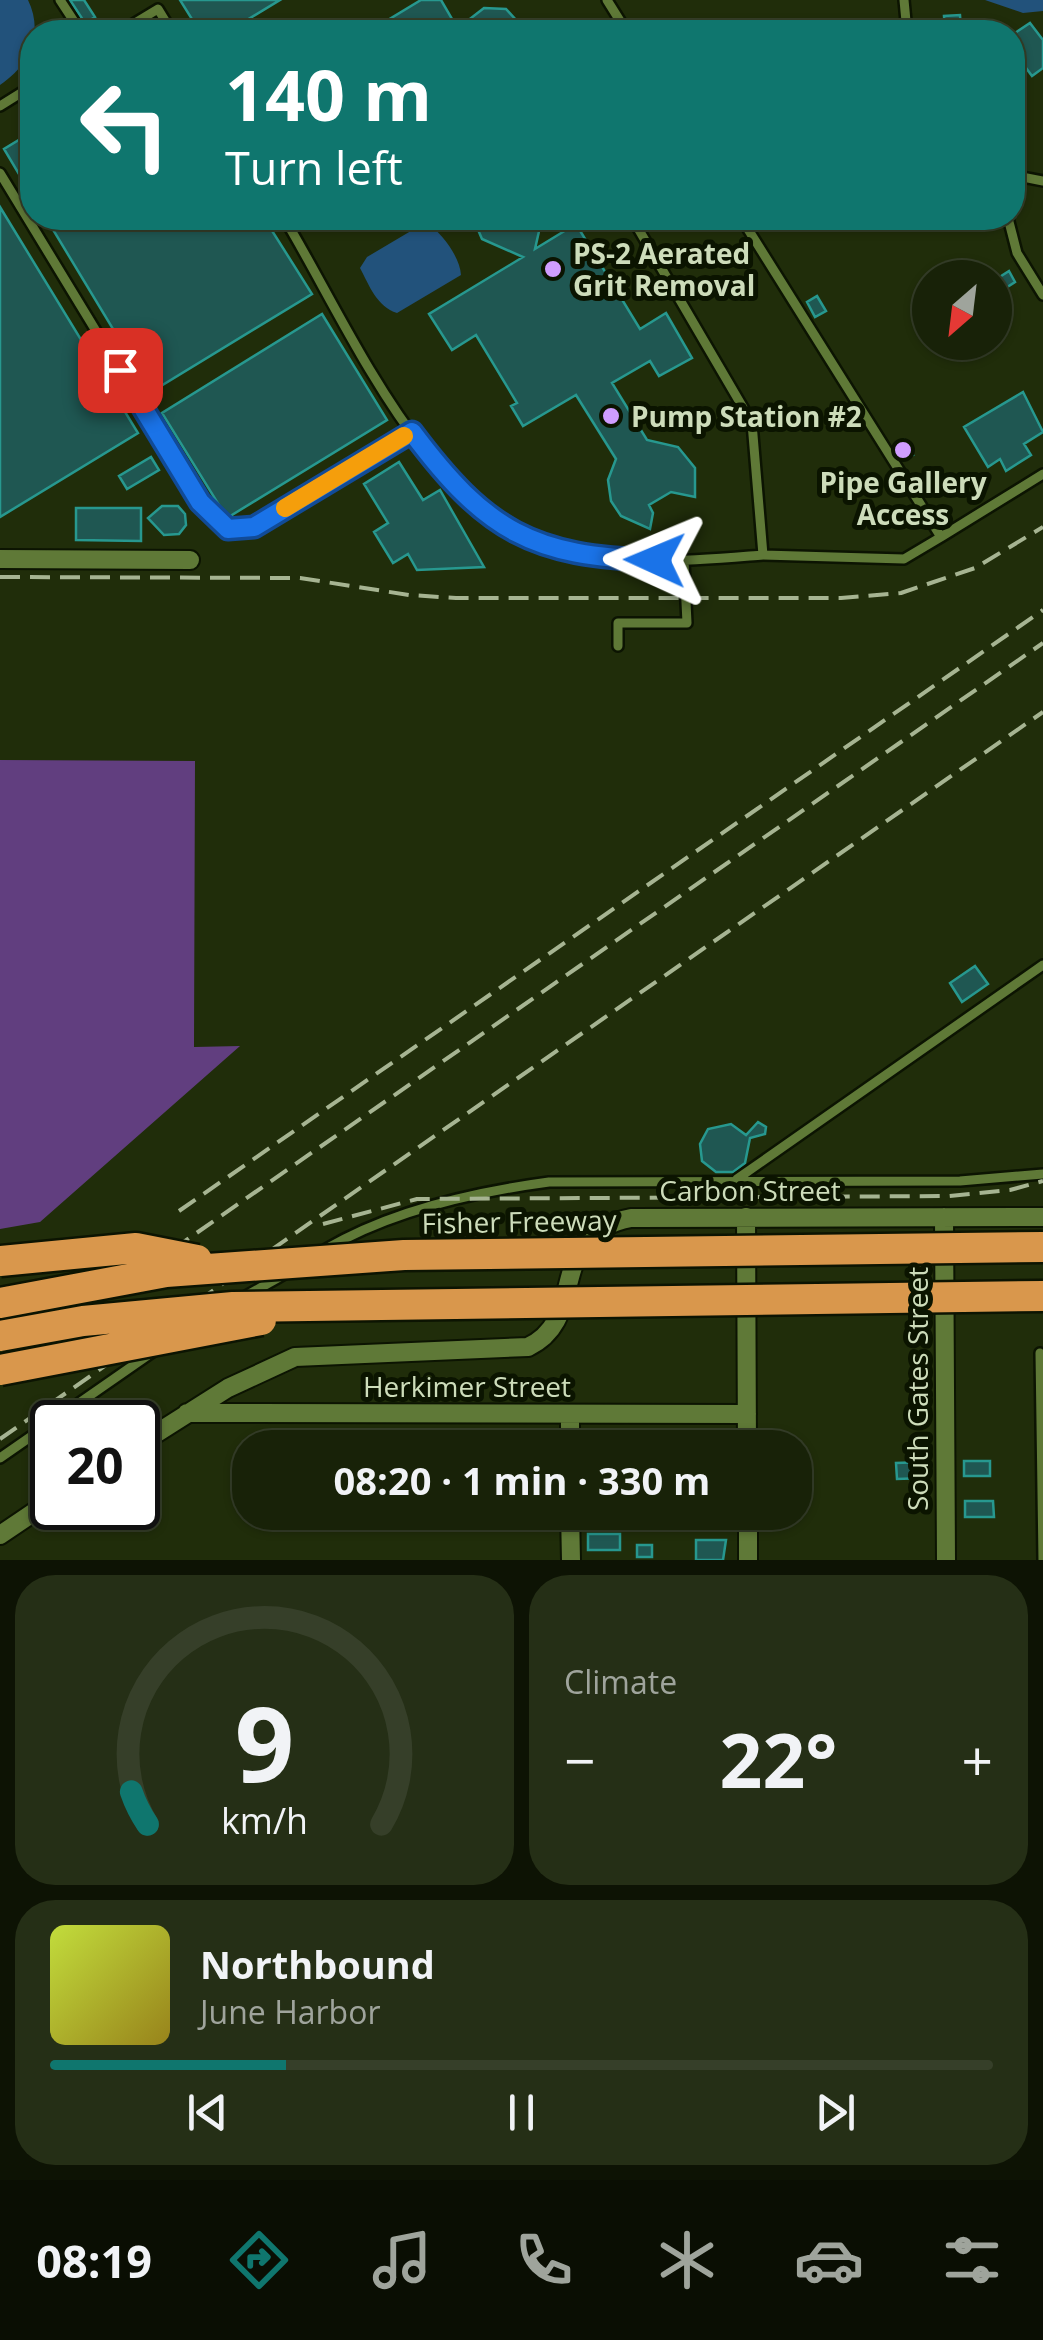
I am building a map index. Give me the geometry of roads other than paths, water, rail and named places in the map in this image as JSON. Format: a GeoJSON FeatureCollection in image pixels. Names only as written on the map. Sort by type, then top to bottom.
{"type":"FeatureCollection","features":[{"type":"Feature","properties":{"kind":"highway","name":"Fisher Freeway"},"geometry":{"type":"LineString","coordinates":[[0,1303],[106,1280],[404,1254],[1043,1247]]}},
{"type":"Feature","properties":{"kind":"highway"},"geometry":{"type":"LineString","coordinates":[[0,1261],[136,1248],[229,1267]]}},
{"type":"Feature","properties":{"kind":"highway"},"geometry":{"type":"LineString","coordinates":[[0,1336],[84,1320],[296,1306],[1043,1296]]}},
{"type":"Feature","properties":{"kind":"highway"},"geometry":{"type":"LineString","coordinates":[[0,1370],[123,1344],[246,1326],[296,1306]]}},
{"type":"Feature","properties":{"kind":"street"},"geometry":{"type":"LineString","coordinates":[[0,559],[190,560]]}},
{"type":"Feature","properties":{"kind":"street"},"geometry":{"type":"LineString","coordinates":[[746,1217],[747,1430]]}},
{"type":"Feature","properties":{"kind":"street","name":"South Gates Street"},"geometry":{"type":"LineString","coordinates":[[944,1217],[946,1560]]}},
{"type":"Feature","properties":{"kind":"street","name":"Carbon Street"},"geometry":{"type":"LineString","coordinates":[[160,1430],[270,1366],[295,1358],[528,1348],[556,1326],[572,1263],[582,1243],[600,1226],[631,1218],[1043,1217]]}},
{"type":"Feature","properties":{"kind":"street","name":"Herkimer Street"},"geometry":{"type":"LineString","coordinates":[[186,1412],[747,1414]]}},
{"type":"Feature","properties":{"kind":"street"},"geometry":{"type":"LineString","coordinates":[[570,1414],[570,1430]]}},
{"type":"Feature","properties":{"kind":"street"},"geometry":{"type":"LineString","coordinates":[[0,1535],[30,1515]]}},
{"type":"Feature","properties":{"kind":"street"},"geometry":{"type":"LineString","coordinates":[[570,1530],[571,1560]]}},
{"type":"Feature","properties":{"kind":"street"},"geometry":{"type":"LineString","coordinates":[[748,1530],[748,1560]]}},
{"type":"Feature","properties":{"kind":"lane"},"geometry":{"type":"LineString","coordinates":[[140,20],[158,9],[165,20]]}},
{"type":"Feature","properties":{"kind":"lane"},"geometry":{"type":"LineString","coordinates":[[0,172],[20,205]]}},
{"type":"Feature","properties":{"kind":"lane"},"geometry":{"type":"LineString","coordinates":[[35,230],[200,502],[221,525],[238,530],[254,527],[412,432]]}},
{"type":"Feature","properties":{"kind":"lane"},"geometry":{"type":"LineString","coordinates":[[291,230],[412,432],[442,471],[524,539],[597,558],[904,558],[1043,474]]}},
{"type":"Feature","properties":{"kind":"lane"},"geometry":{"type":"LineString","coordinates":[[639,230],[752,422],[763,556]]}},
{"type":"Feature","properties":{"kind":"lane"},"geometry":{"type":"LineString","coordinates":[[748,230],[941,538]]}},
{"type":"Feature","properties":{"kind":"lane"},"geometry":{"type":"LineString","coordinates":[[1011,230],[1017,253],[1043,295]]}},
{"type":"Feature","properties":{"kind":"lane"},"geometry":{"type":"LineString","coordinates":[[618,646],[618,622],[688,623],[684,561]]}},
{"type":"Feature","properties":{"kind":"lane"},"geometry":{"type":"LineString","coordinates":[[735,1181],[1043,965]]}},
{"type":"Feature","properties":{"kind":"lane"},"geometry":{"type":"LineString","coordinates":[[0,1458],[156,1349],[362,1231],[504,1188],[548,1182],[960,1181],[1043,1174]]}},
{"type":"Feature","properties":{"kind":"lane"},"geometry":{"type":"LineString","coordinates":[[1040,1354],[1043,1560]]}},
{"type":"Feature","properties":{"kind":"water"},"geometry":{"type":"Polygon","coordinates":[[[0,0],[28,0],[34,20],[20,20],[20,67],[0,85],[0,0]]]}},
{"type":"Feature","properties":{"kind":"water"},"geometry":{"type":"Polygon","coordinates":[[[985,0],[1043,0],[1043,11],[1023,13],[985,0]]]}},
{"type":"Feature","properties":{"kind":"water"},"geometry":{"type":"Polygon","coordinates":[[[413,230],[436,230],[449,246],[461,275],[397,313],[379,301],[370,288],[360,268],[367,257],[413,230]]]}},
{"type":"Feature","properties":{"kind":"railway"},"geometry":{"type":"LineString","coordinates":[[0,577],[300,578],[409,595],[456,598],[841,598],[901,593],[975,568],[1043,527]]}},
{"type":"Feature","properties":{"kind":"railway"},"geometry":{"type":"LineString","coordinates":[[179,1211],[1043,610]]}},
{"type":"Feature","properties":{"kind":"railway"},"geometry":{"type":"LineString","coordinates":[[0,1370],[1043,643]]}},
{"type":"Feature","properties":{"kind":"railway"},"geometry":{"type":"LineString","coordinates":[[0,1439],[1043,712]]}},
{"type":"Feature","properties":{"kind":"railway"},"geometry":{"type":"LineString","coordinates":[[323,1224],[417,1199],[949,1196],[1010,1190],[1043,1181]]}},
{"type":"Feature","properties":{"kind":"place","name":"PS-2 Aerated Grit Removal"},"geometry":{"type":"Point","coordinates":[553,269]}},
{"type":"Feature","properties":{"kind":"place","name":"Pump Station #2"},"geometry":{"type":"Point","coordinates":[611,416]}},
{"type":"Feature","properties":{"kind":"place","name":"Pipe Gallery Access"},"geometry":{"type":"Point","coordinates":[903,450]}}]}
